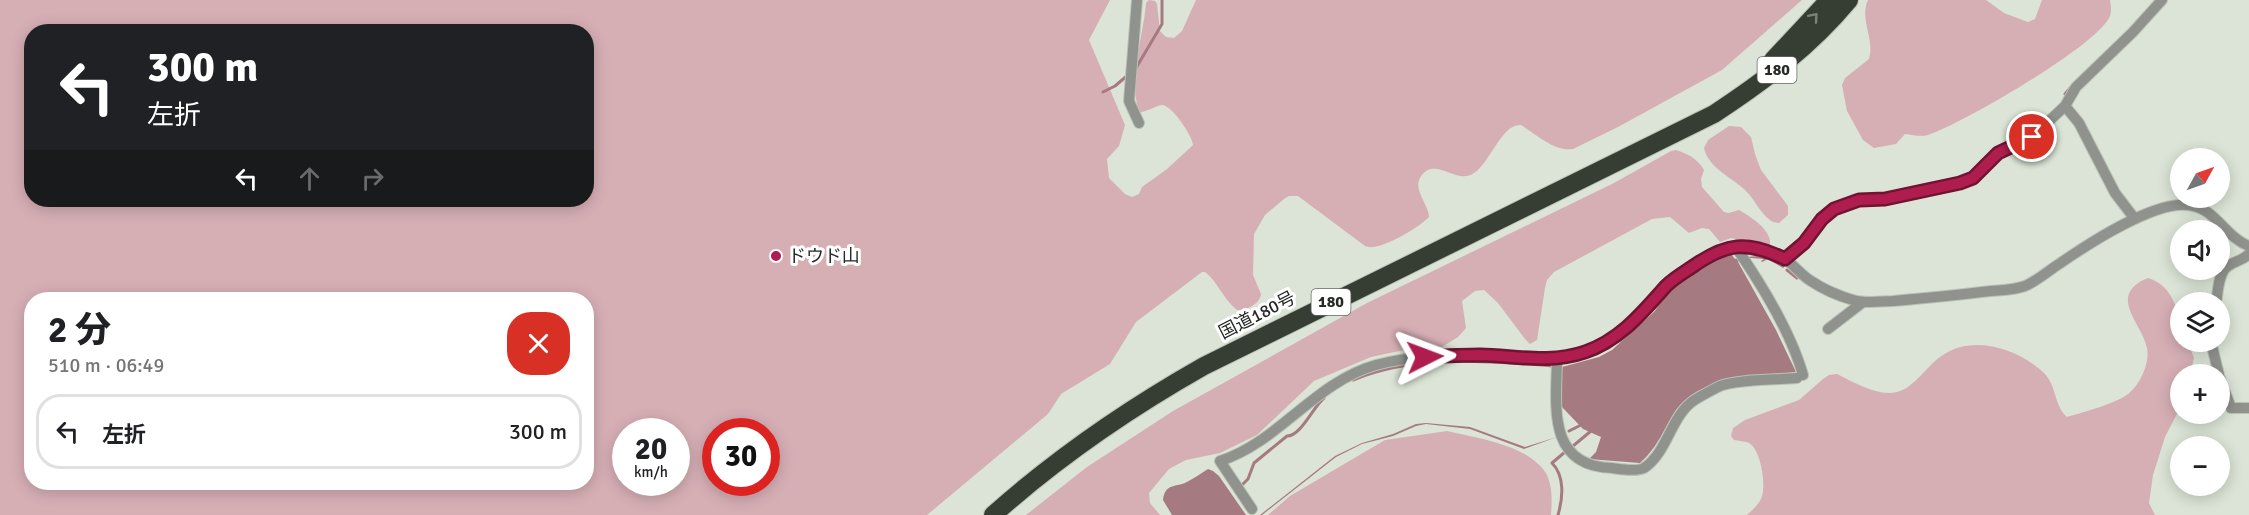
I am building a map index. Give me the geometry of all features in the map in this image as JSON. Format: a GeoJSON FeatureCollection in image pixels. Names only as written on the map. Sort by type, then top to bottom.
{"type":"FeatureCollection","features":[{"type":"Feature","properties":{"kind":"highway","name":"国道180号"},"geometry":{"type":"LineString","coordinates":[[1692,125],[1776,57],[1829,0]]}},
{"type":"Feature","properties":{"kind":"highway","name":"国道180号"},"geometry":{"type":"LineString","coordinates":[[993,515],[1037,476],[1096,433],[1204,366],[1714,114],[1782,66],[1831,21],[1849,0]]}},
{"type":"Feature","properties":{"kind":"street"},"geometry":{"type":"LineString","coordinates":[[1137,0],[1130,101],[1138,123]]}},
{"type":"Feature","properties":{"kind":"street"},"geometry":{"type":"LineString","coordinates":[[1785,259],[1804,243],[1822,219],[1834,209],[1859,200],[1885,199],[1966,181],[1998,153],[2032,137],[2065,106],[2076,87],[2133,32],[2162,0]]}},
{"type":"Feature","properties":{"kind":"street"},"geometry":{"type":"LineString","coordinates":[[2065,106],[2079,123],[2115,193],[2135,219]]}},
{"type":"Feature","properties":{"kind":"street"},"geometry":{"type":"LineString","coordinates":[[1252,509],[1220,461],[1230,458],[1263,439],[1328,388],[1353,373],[1391,362],[1430,357],[1480,355],[1557,360],[1586,352],[1612,340],[1641,316],[1667,285],[1715,252],[1735,246],[1772,252],[1785,259],[1814,283],[1855,301],[1863,302],[1925,298],[2021,287],[2135,219],[2169,206],[2192,205],[2210,213],[2239,242],[2249,246]]}},
{"type":"Feature","properties":{"kind":"street"},"geometry":{"type":"LineString","coordinates":[[1557,360],[1557,424],[1564,442],[1580,461],[1590,466],[1603,468],[1637,469],[1644,467],[1665,445],[1686,405],[1720,386],[1800,377],[1794,350],[1735,246]]}},
{"type":"Feature","properties":{"kind":"street"},"geometry":{"type":"LineString","coordinates":[[2218,292],[2223,271],[2249,254]]}},
{"type":"Feature","properties":{"kind":"street"},"geometry":{"type":"LineString","coordinates":[[1828,329],[1863,302]]}},
{"type":"Feature","properties":{"kind":"street"},"geometry":{"type":"LineString","coordinates":[[2230,405],[2231,408],[2249,408]]}},
{"type":"Feature","properties":{"kind":"shaded area"},"geometry":{"type":"Polygon","coordinates":[[[0,0],[1110,0],[1089,40],[1125,125],[1119,146],[1107,159],[1109,178],[1125,194],[1132,197],[1139,194],[1142,187],[1167,169],[1193,145],[1186,129],[1166,106],[1162,105],[1140,112],[1136,101],[1137,59],[1146,3],[1149,0],[1157,4],[1160,31],[1166,37],[1174,38],[1182,31],[1196,0],[1802,0],[1722,70],[1573,149],[1559,148],[1521,125],[1514,126],[1502,137],[1474,173],[1460,176],[1438,169],[1426,171],[1420,178],[1418,187],[1429,217],[1417,227],[1388,243],[1379,246],[1365,246],[1298,196],[1289,196],[1265,215],[1254,234],[1253,275],[1261,294],[1255,304],[1237,310],[1210,276],[1202,272],[1136,322],[1110,364],[1061,394],[1048,414],[927,515],[0,515],[0,0]]]}},
{"type":"Feature","properties":{"kind":"shaded area"},"geometry":{"type":"Polygon","coordinates":[[[1868,0],[1986,0],[2004,13],[2028,22],[2035,19],[2042,0],[2110,0],[2111,14],[2098,31],[2079,47],[1996,101],[1928,135],[1905,134],[1896,144],[1874,148],[1863,140],[1847,111],[1842,85],[1845,78],[1869,59],[1870,44],[1865,14],[1868,0]]]}},
{"type":"Feature","properties":{"kind":"shaded area"},"geometry":{"type":"Polygon","coordinates":[[[1729,126],[1741,127],[1751,137],[1761,170],[1788,206],[1788,215],[1779,223],[1772,222],[1766,217],[1746,191],[1716,167],[1706,155],[1704,148],[1708,140],[1729,126]]]}},
{"type":"Feature","properties":{"kind":"shaded area"},"geometry":{"type":"Polygon","coordinates":[[[1676,150],[1698,162],[1704,170],[1701,179],[1702,187],[1724,212],[1739,210],[1755,220],[1768,234],[1770,245],[1767,247],[1731,238],[1720,242],[1709,229],[1702,228],[1689,233],[1670,217],[1652,219],[1554,272],[1547,280],[1545,288],[1537,340],[1530,344],[1498,303],[1484,290],[1475,291],[1462,301],[1466,328],[1458,337],[1442,347],[1418,347],[1371,357],[1314,381],[1257,435],[1220,453],[1186,460],[1169,469],[1149,493],[1150,503],[1160,515],[1026,515],[1087,467],[1173,411],[1367,303],[1614,183],[1676,150]]]}},
{"type":"Feature","properties":{"kind":"shaded area"},"geometry":{"type":"Polygon","coordinates":[[[1729,252],[1735,259],[1761,256],[1773,259],[1785,266],[1783,268],[1768,259],[1762,262],[1764,259],[1751,258],[1738,262],[1776,330],[1796,372],[1731,380],[1700,390],[1676,410],[1656,444],[1640,463],[1589,459],[1596,452],[1601,437],[1583,429],[1561,406],[1562,367],[1599,357],[1612,350],[1654,312],[1669,291],[1705,264],[1729,252]]]}},
{"type":"Feature","properties":{"kind":"shaded area"},"geometry":{"type":"Polygon","coordinates":[[[2148,278],[2165,288],[2170,295],[2170,352],[2192,352],[2194,358],[2193,364],[2170,364],[2172,424],[2165,437],[2153,475],[2149,503],[2155,515],[1747,515],[1758,504],[1762,496],[1762,468],[1753,447],[1747,442],[1734,440],[1731,436],[1733,428],[1745,420],[1799,400],[1829,375],[1837,374],[1874,391],[1897,392],[1909,386],[1935,361],[1952,350],[1980,345],[2008,351],[2033,364],[2044,373],[2067,417],[2122,398],[2136,385],[2143,373],[2148,354],[2128,301],[2129,293],[2136,285],[2148,278]]]}},
{"type":"Feature","properties":{"kind":"shaded area"},"geometry":{"type":"Polygon","coordinates":[[[1426,423],[1470,427],[1525,447],[1557,437],[1524,449],[1470,429],[1426,424],[1416,426],[1393,436],[1362,444],[1336,457],[1260,515],[1335,456],[1362,443],[1416,424],[1426,423]]]}},
{"type":"Feature","properties":{"kind":"shaded area"},"geometry":{"type":"Polygon","coordinates":[[[1447,431],[1498,443],[1534,460],[1549,479],[1552,497],[1551,515],[1268,515],[1290,496],[1385,440],[1447,431]]]}},
{"type":"Feature","properties":{"kind":"shaded area"},"geometry":{"type":"Polygon","coordinates":[[[1208,469],[1219,476],[1246,515],[1172,515],[1163,500],[1166,491],[1208,469]]]}},
{"type":"Feature","properties":{"kind":"waterway"},"geometry":{"type":"LineString","coordinates":[[1136,68],[1162,24],[1162,0]]}},
{"type":"Feature","properties":{"kind":"waterway"},"geometry":{"type":"LineString","coordinates":[[1103,92],[1128,75]]}},
{"type":"Feature","properties":{"kind":"waterway"},"geometry":{"type":"LineString","coordinates":[[2065,94],[2071,87]]}},
{"type":"Feature","properties":{"kind":"waterway"},"geometry":{"type":"LineString","coordinates":[[1980,163],[1983,160]]}},
{"type":"Feature","properties":{"kind":"waterway"},"geometry":{"type":"LineString","coordinates":[[1787,270],[1797,278]]}},
{"type":"Feature","properties":{"kind":"waterway"},"geometry":{"type":"LineString","coordinates":[[1353,380],[1401,366],[1452,361],[1554,366]]}},
{"type":"Feature","properties":{"kind":"waterway"},"geometry":{"type":"LineString","coordinates":[[1241,486],[1248,479],[1254,463],[1287,436],[1297,431],[1324,398]]}},
{"type":"Feature","properties":{"kind":"waterway"},"geometry":{"type":"LineString","coordinates":[[1569,431],[1581,425]]}},
{"type":"Feature","properties":{"kind":"waterway"},"geometry":{"type":"LineString","coordinates":[[1573,446],[1591,431]]}},
{"type":"Feature","properties":{"kind":"waterway"},"geometry":{"type":"LineString","coordinates":[[1558,515],[1562,487],[1559,474],[1552,463],[1565,452]]}},
{"type":"Feature","properties":{"kind":"place","name":"ドウド山"},"geometry":{"type":"Point","coordinates":[776,256]}},
{"type":"Feature","properties":{"kind":"route"},"geometry":{"type":"LineString","coordinates":[[1425,357],[1480,355],[1557,360],[1586,352],[1612,340],[1641,316],[1667,285],[1715,252],[1733,246],[1745,246],[1772,252],[1785,259],[1804,243],[1822,219],[1834,209],[1859,200],[1885,199],[1960,183],[1973,178],[1998,153],[2032,137]]}}]}
